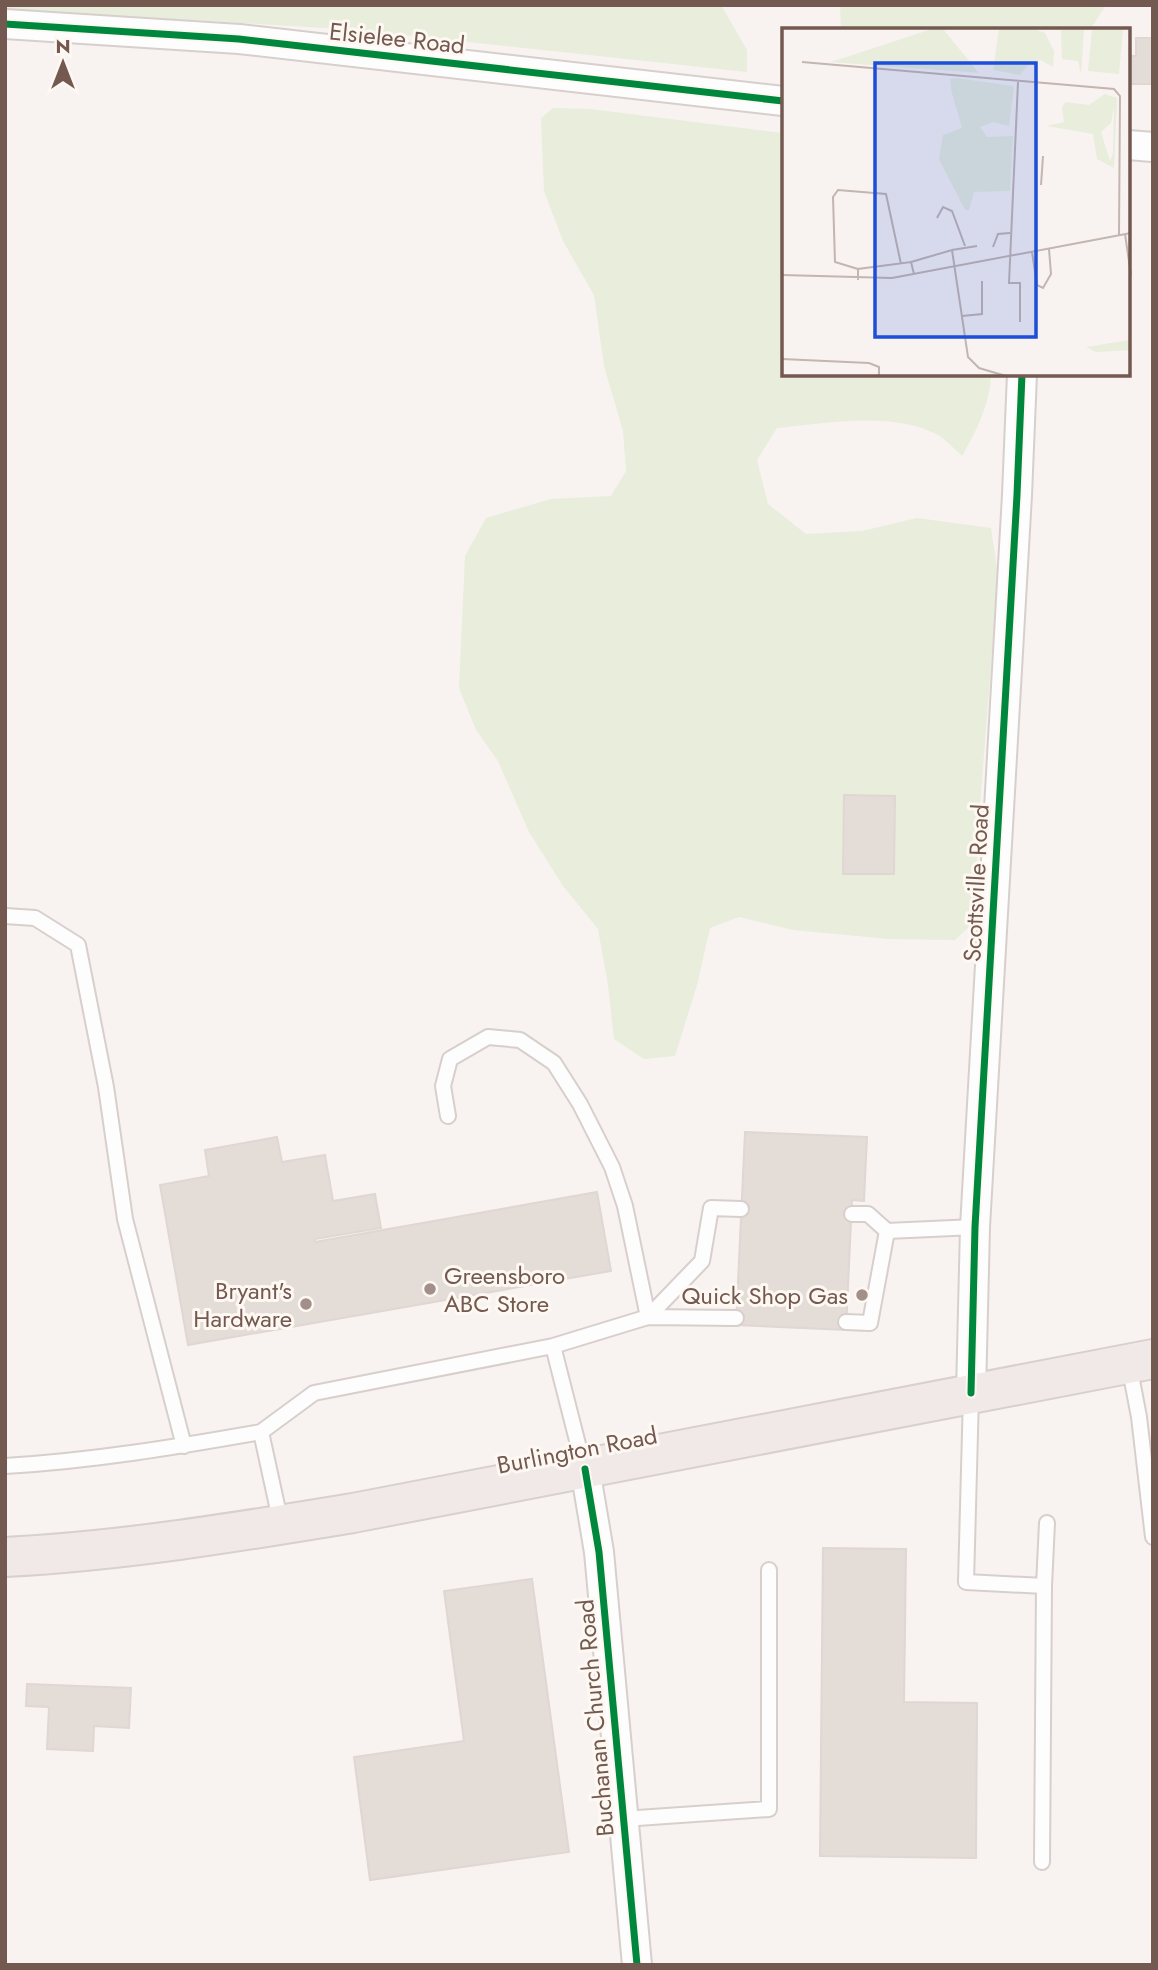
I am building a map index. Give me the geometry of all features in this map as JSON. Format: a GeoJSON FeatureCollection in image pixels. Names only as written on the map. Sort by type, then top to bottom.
{"type":"FeatureCollection","features":[{"type":"Feature","properties":{"kind":"highway","name":"Burlington Road"},"geometry":{"type":"LineString","coordinates":[[5,1557],[124,1548],[281,1525],[1141,1361]]}},
{"type":"Feature","properties":{"kind":"street","name":"Elsielee Road"},"geometry":{"type":"LineString","coordinates":[[5,24],[239,39],[782,101]]}},
{"type":"Feature","properties":{"kind":"street"},"geometry":{"type":"LineString","coordinates":[[1130,145],[1153,147]]}},
{"type":"Feature","properties":{"kind":"street","name":"Scottsville Road"},"geometry":{"type":"LineString","coordinates":[[971,1394],[975,1227],[1016,522],[1022,376]]}},
{"type":"Feature","properties":{"kind":"street","name":"Buchanan Church Road"},"geometry":{"type":"LineString","coordinates":[[585,1469],[599,1552],[637,1965]]}},
{"type":"Feature","properties":{"kind":"lane"},"geometry":{"type":"LineString","coordinates":[[5,916],[35,918],[78,945],[106,1087],[125,1219],[184,1446]]}},
{"type":"Feature","properties":{"kind":"lane"},"geometry":{"type":"LineString","coordinates":[[448,1116],[443,1086],[450,1059],[488,1037],[520,1040],[554,1063],[580,1104],[612,1167],[625,1206],[648,1317]]}},
{"type":"Feature","properties":{"kind":"lane"},"geometry":{"type":"LineString","coordinates":[[648,1317],[702,1261],[711,1208],[741,1209]]}},
{"type":"Feature","properties":{"kind":"lane"},"geometry":{"type":"LineString","coordinates":[[852,1214],[868,1214],[887,1231],[975,1227]]}},
{"type":"Feature","properties":{"kind":"lane"},"geometry":{"type":"LineString","coordinates":[[846,1322],[870,1323],[887,1231]]}},
{"type":"Feature","properties":{"kind":"lane"},"geometry":{"type":"LineString","coordinates":[[5,1466],[63,1462],[184,1446],[261,1432],[314,1393],[552,1346],[648,1317],[736,1318]]}},
{"type":"Feature","properties":{"kind":"lane"},"geometry":{"type":"LineString","coordinates":[[552,1346],[585,1469]]}},
{"type":"Feature","properties":{"kind":"lane"},"geometry":{"type":"LineString","coordinates":[[1141,1361],[1139,1417],[1153,1537]]}},
{"type":"Feature","properties":{"kind":"lane"},"geometry":{"type":"LineString","coordinates":[[971,1394],[966,1582],[1044,1586]]}},
{"type":"Feature","properties":{"kind":"lane"},"geometry":{"type":"LineString","coordinates":[[261,1432],[281,1525]]}},
{"type":"Feature","properties":{"kind":"lane"},"geometry":{"type":"LineString","coordinates":[[1042,1862],[1046,1523]]}},
{"type":"Feature","properties":{"kind":"lane"},"geometry":{"type":"LineString","coordinates":[[624,1819],[769,1809],[769,1570]]}},
{"type":"Feature","properties":{"kind":"green space"},"geometry":{"type":"Polygon","coordinates":[[[5,5],[721,5],[747,50],[747,72],[358,30],[5,11],[5,5]]]}},
{"type":"Feature","properties":{"kind":"green space"},"geometry":{"type":"Polygon","coordinates":[[[840,5],[1106,5],[1091,28],[841,28],[840,5]]]}},
{"type":"Feature","properties":{"kind":"green space"},"geometry":{"type":"Polygon","coordinates":[[[553,108],[590,109],[782,133],[782,376],[991,376],[981,417],[962,456],[940,436],[914,426],[896,422],[856,421],[777,428],[757,460],[768,504],[806,534],[862,531],[917,518],[991,528],[998,575],[979,818],[974,922],[955,940],[889,939],[793,930],[739,917],[710,928],[697,985],[675,1056],[644,1059],[614,1039],[598,929],[563,886],[529,832],[498,761],[476,730],[459,688],[465,556],[486,518],[551,499],[611,496],[626,471],[623,431],[604,366],[594,295],[563,241],[544,191],[541,118],[553,108]]]}},
{"type":"Feature","properties":{"kind":"building"},"geometry":{"type":"Polygon","coordinates":[[[1136,38],[1153,38],[1153,84],[1130,84],[1130,56],[1136,56],[1136,38]]]}},
{"type":"Feature","properties":{"kind":"building"},"geometry":{"type":"Polygon","coordinates":[[[844,795],[895,796],[894,874],[843,874],[844,795]]]}},
{"type":"Feature","properties":{"kind":"building"},"geometry":{"type":"Polygon","coordinates":[[[745,1132],[867,1137],[864,1201],[852,1200],[846,1330],[736,1325],[745,1132]]]}},
{"type":"Feature","properties":{"kind":"building"},"geometry":{"type":"Polygon","coordinates":[[[277,1137],[282,1162],[325,1155],[333,1201],[375,1194],[381,1228],[315,1239],[315,1242],[597,1192],[611,1271],[188,1345],[160,1185],[209,1176],[205,1150],[277,1137]]]}},
{"type":"Feature","properties":{"kind":"building"},"geometry":{"type":"Polygon","coordinates":[[[823,1548],[906,1549],[904,1702],[977,1703],[976,1858],[820,1856],[823,1548]]]}},
{"type":"Feature","properties":{"kind":"building"},"geometry":{"type":"Polygon","coordinates":[[[532,1579],[569,1852],[370,1880],[354,1757],[464,1741],[444,1591],[532,1579]]]}},
{"type":"Feature","properties":{"kind":"building"},"geometry":{"type":"Polygon","coordinates":[[[27,1684],[131,1688],[129,1728],[94,1726],[93,1751],[47,1749],[49,1707],[26,1706],[27,1684]]]}},
{"type":"Feature","properties":{"kind":"cycle path"},"geometry":{"type":"LineString","coordinates":[[5,24],[239,39],[782,101]]}},
{"type":"Feature","properties":{"kind":"cycle path"},"geometry":{"type":"LineString","coordinates":[[971,1393],[975,1227],[1022,376]]}},
{"type":"Feature","properties":{"kind":"cycle path"},"geometry":{"type":"LineString","coordinates":[[585,1469],[599,1552],[637,1965]]}},
{"type":"Feature","properties":{"kind":"place","name":"Greensboro ABC Store"},"geometry":{"type":"Point","coordinates":[430,1289]}},
{"type":"Feature","properties":{"kind":"place","name":"Quick Shop Gas"},"geometry":{"type":"Point","coordinates":[862,1295]}},
{"type":"Feature","properties":{"kind":"place","name":"Bryant's Hardware"},"geometry":{"type":"Point","coordinates":[306,1304]}}]}
